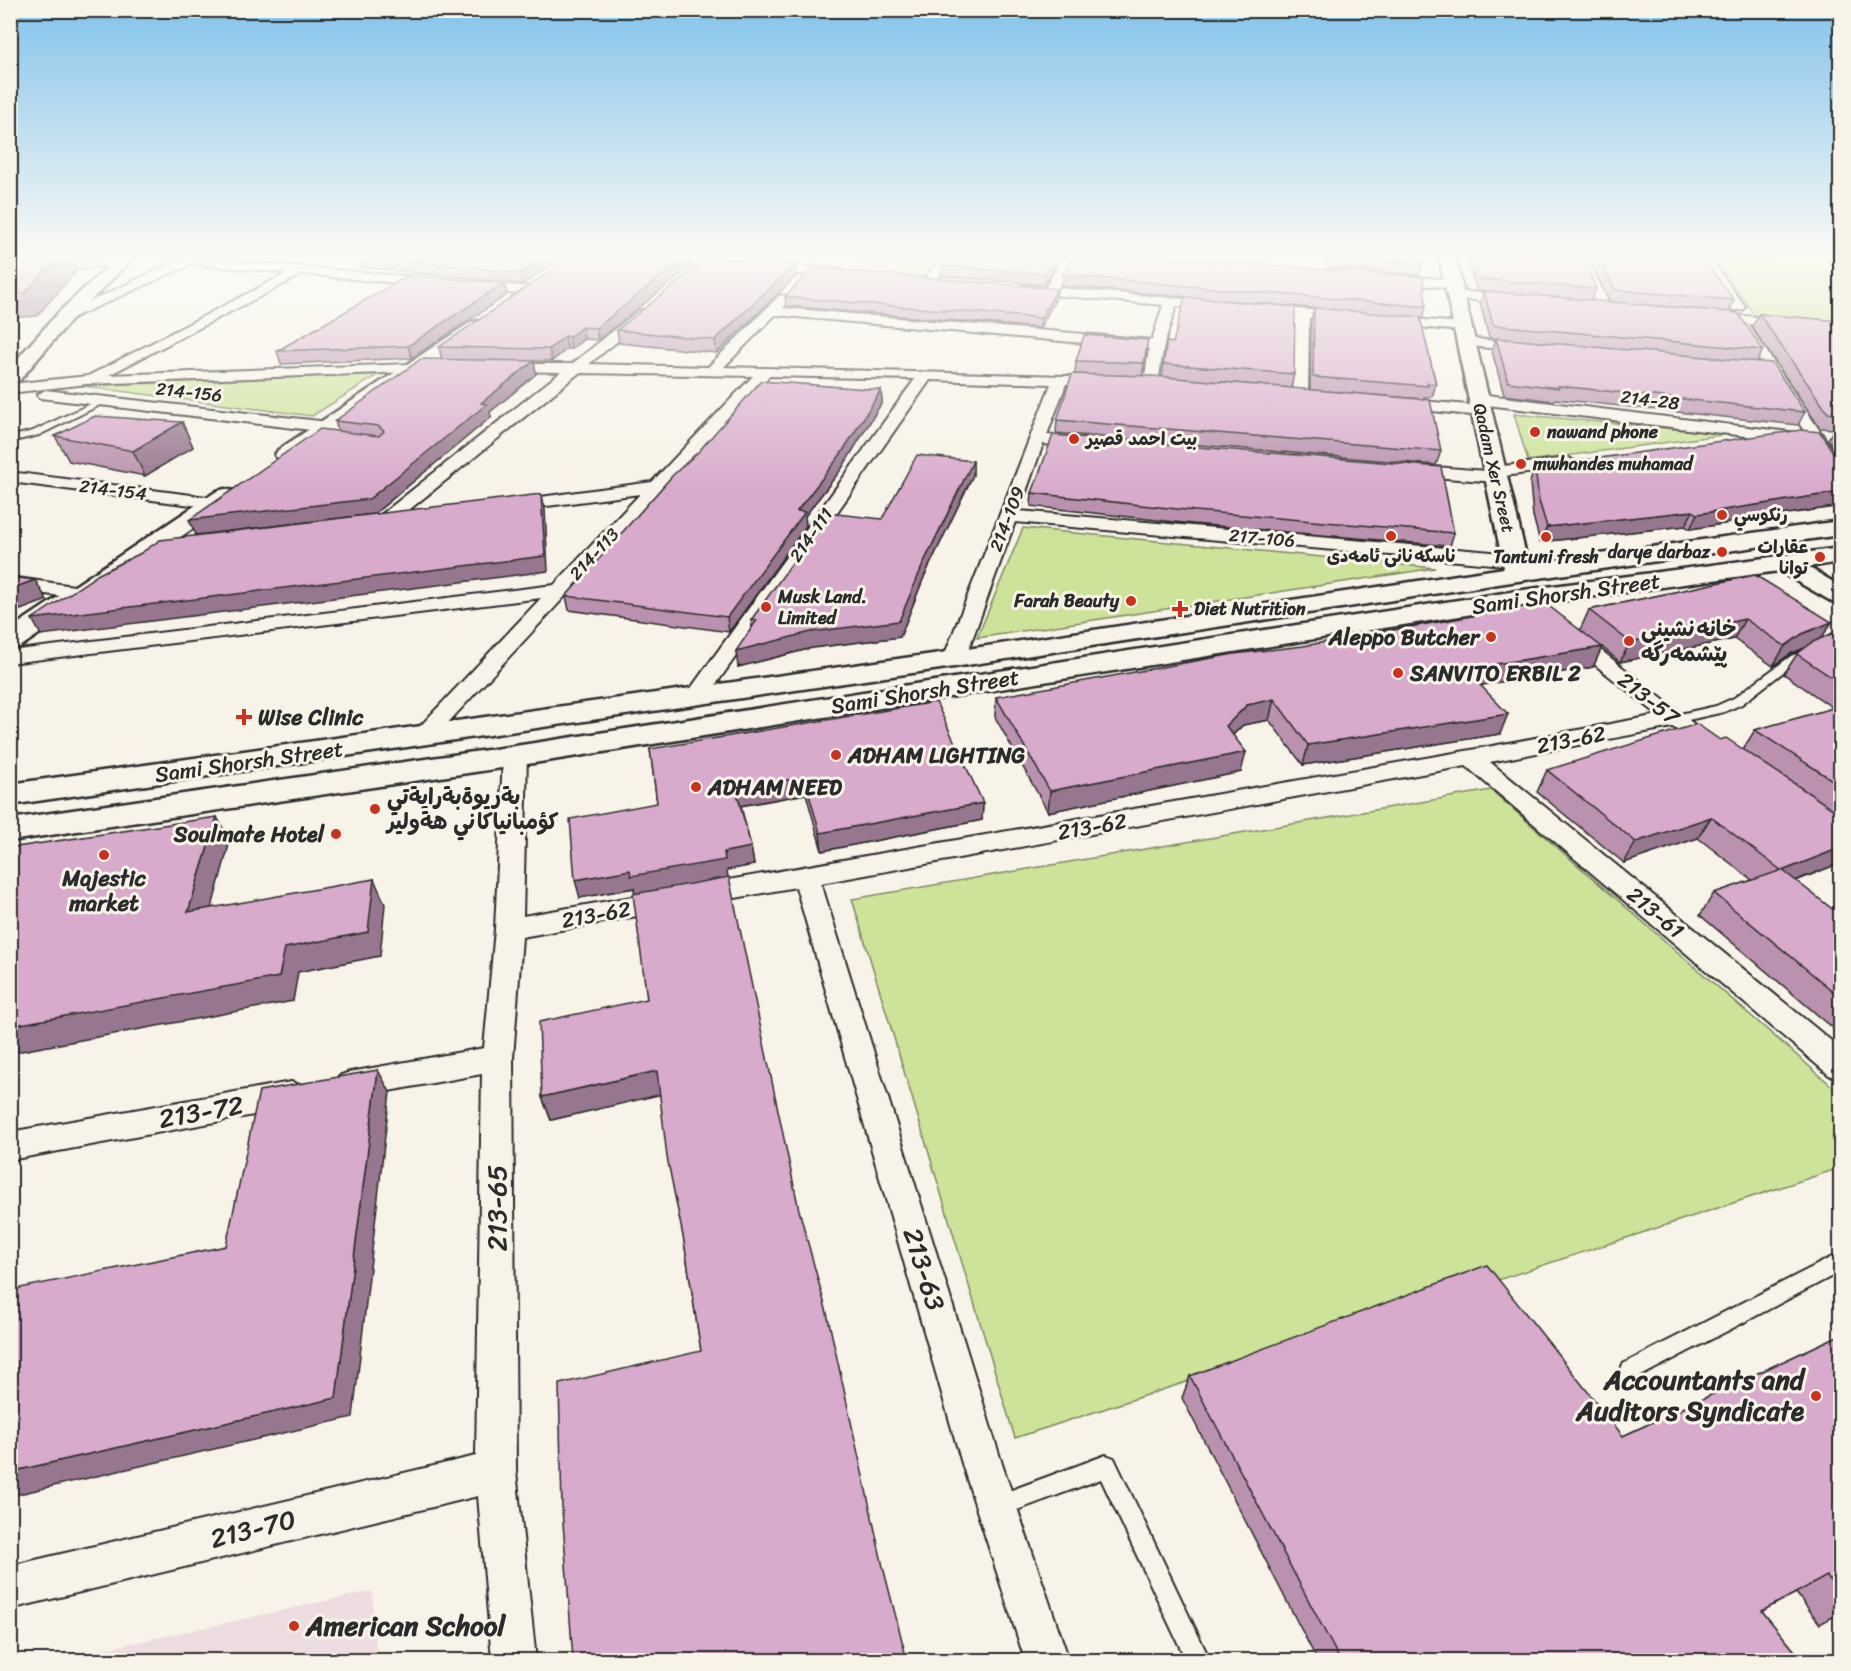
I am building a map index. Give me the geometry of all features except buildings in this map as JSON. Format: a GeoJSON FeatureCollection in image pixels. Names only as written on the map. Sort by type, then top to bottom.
{"type":"FeatureCollection","features":[{"type":"Feature","properties":{"kind":"main road"},"geometry":{"type":"LineString","coordinates":[[10,379],[48,335]]}},
{"type":"Feature","properties":{"kind":"main road"},"geometry":{"type":"LineString","coordinates":[[274,464],[322,434],[463,335]]}},
{"type":"Feature","properties":{"kind":"main road","name":"Qadam Xer Sreet"},"geometry":{"type":"LineString","coordinates":[[1464,335],[1519,577]]}},
{"type":"Feature","properties":{"kind":"main road"},"geometry":{"type":"LineString","coordinates":[[10,641],[244,483]]}},
{"type":"Feature","properties":{"kind":"main road","name":"Sami Shorsh Street"},"geometry":{"type":"LineString","coordinates":[[10,795],[1519,577],[1840,528]]}},
{"type":"Feature","properties":{"kind":"main road","name":"Sami Shorsh Street"},"geometry":{"type":"LineString","coordinates":[[10,830],[515,756],[1519,577],[1836,559]]}},
{"type":"Feature","properties":{"kind":"main road"},"geometry":{"type":"LineString","coordinates":[[1783,562],[1840,596]]}},
{"type":"Feature","properties":{"kind":"street"},"geometry":{"type":"LineString","coordinates":[[87,380],[175,335]]}},
{"type":"Feature","properties":{"kind":"street"},"geometry":{"type":"LineString","coordinates":[[383,522],[616,335]]}},
{"type":"Feature","properties":{"kind":"street"},"geometry":{"type":"LineString","coordinates":[[712,371],[749,335]]}},
{"type":"Feature","properties":{"kind":"street"},"geometry":{"type":"LineString","coordinates":[[1044,335],[1157,345]]}},
{"type":"Feature","properties":{"kind":"street"},"geometry":{"type":"LineString","coordinates":[[1151,383],[1160,335]]}},
{"type":"Feature","properties":{"kind":"street"},"geometry":{"type":"LineString","coordinates":[[1300,396],[1301,335]]}},
{"type":"Feature","properties":{"kind":"street"},"geometry":{"type":"LineString","coordinates":[[1464,335],[1548,350]]}},
{"type":"Feature","properties":{"kind":"street"},"geometry":{"type":"LineString","coordinates":[[1751,335],[1816,440],[1840,473]]}},
{"type":"Feature","properties":{"kind":"street"},"geometry":{"type":"LineString","coordinates":[[250,373],[270,362]]}},
{"type":"Feature","properties":{"kind":"street"},"geometry":{"type":"LineString","coordinates":[[10,390],[87,380],[417,366],[451,367]]}},
{"type":"Feature","properties":{"kind":"street"},"geometry":{"type":"LineString","coordinates":[[485,367],[926,375],[1117,382]]}},
{"type":"Feature","properties":{"kind":"street"},"geometry":{"type":"LineString","coordinates":[[1749,368],[1772,370]]}},
{"type":"Feature","properties":{"kind":"street","name":"214-113"},"geometry":{"type":"LineString","coordinates":[[423,736],[765,372]]}},
{"type":"Feature","properties":{"kind":"street","name":"214-111"},"geometry":{"type":"LineString","coordinates":[[697,695],[926,375]]}},
{"type":"Feature","properties":{"kind":"street","name":"214-109"},"geometry":{"type":"LineString","coordinates":[[954,659],[1060,379]]}},
{"type":"Feature","properties":{"kind":"street","name":"214-156"},"geometry":{"type":"LineString","coordinates":[[10,390],[322,434]]}},
{"type":"Feature","properties":{"kind":"street","name":"214-28"},"geometry":{"type":"LineString","coordinates":[[1379,402],[1480,405],[1816,440]]}},
{"type":"Feature","properties":{"kind":"street"},"geometry":{"type":"LineString","coordinates":[[1715,445],[1784,436]]}},
{"type":"Feature","properties":{"kind":"street"},"geometry":{"type":"LineString","coordinates":[[1038,439],[1097,444]]}},
{"type":"Feature","properties":{"kind":"street"},"geometry":{"type":"LineString","coordinates":[[1390,468],[1496,474],[1588,461]]}},
{"type":"Feature","properties":{"kind":"street","name":"214-154"},"geometry":{"type":"LineString","coordinates":[[10,477],[214,503]]}},
{"type":"Feature","properties":{"kind":"street"},"geometry":{"type":"LineString","coordinates":[[486,509],[657,487]]}},
{"type":"Feature","properties":{"kind":"street","name":"217-106"},"geometry":{"type":"LineString","coordinates":[[1009,516],[1519,577]]}},
{"type":"Feature","properties":{"kind":"street"},"geometry":{"type":"LineString","coordinates":[[360,524],[418,517]]}},
{"type":"Feature","properties":{"kind":"street"},"geometry":{"type":"LineString","coordinates":[[147,549],[182,545]]}},
{"type":"Feature","properties":{"kind":"street","name":"213-57"},"geometry":{"type":"LineString","coordinates":[[1519,577],[1675,719],[1704,739]]}},
{"type":"Feature","properties":{"kind":"street"},"geometry":{"type":"LineString","coordinates":[[10,583],[81,593]]}},
{"type":"Feature","properties":{"kind":"street"},"geometry":{"type":"LineString","coordinates":[[10,657],[560,590]]}},
{"type":"Feature","properties":{"kind":"street","name":"213-62"},"geometry":{"type":"LineString","coordinates":[[509,929],[1471,758],[1675,719]]}},
{"type":"Feature","properties":{"kind":"street","name":"213-65"},"geometry":{"type":"LineString","coordinates":[[514,1660],[496,1470],[498,1058],[509,929],[515,756]]}},
{"type":"Feature","properties":{"kind":"street","name":"213-61"},"geometry":{"type":"LineString","coordinates":[[1471,758],[1840,1066]]}},
{"type":"Feature","properties":{"kind":"street","name":"213-63"},"geometry":{"type":"LineString","coordinates":[[806,877],[996,1507],[1047,1660]]}},
{"type":"Feature","properties":{"kind":"street","name":"213-72"},"geometry":{"type":"LineString","coordinates":[[10,1146],[498,1058]]}},
{"type":"Feature","properties":{"kind":"street","name":"213-70"},"geometry":{"type":"LineString","coordinates":[[10,1588],[496,1470]]}},
{"type":"Feature","properties":{"kind":"lane"},"geometry":{"type":"LineString","coordinates":[[10,440],[36,433],[102,402]]}},
{"type":"Feature","properties":{"kind":"lane"},"geometry":{"type":"LineString","coordinates":[[1675,719],[1720,709],[1738,701],[1795,658],[1840,639]]}},
{"type":"Feature","properties":{"kind":"lane"},"geometry":{"type":"LineString","coordinates":[[1630,1371],[1840,1262]]}},
{"type":"Feature","properties":{"kind":"lane"},"geometry":{"type":"LineString","coordinates":[[996,1507],[1107,1466],[1198,1660]]}},
{"type":"Feature","properties":{"kind":"shaded area","name":"American School"},"geometry":{"type":"Polygon","coordinates":[[[372,1591],[377,1660],[54,1660],[372,1591]]]}},
{"type":"Feature","properties":{"kind":"green space"},"geometry":{"type":"Polygon","coordinates":[[[379,374],[312,416],[81,386],[379,374]]]}},
{"type":"Feature","properties":{"kind":"green space"},"geometry":{"type":"Polygon","coordinates":[[[1514,414],[1729,434],[1528,461],[1514,414]]]}},
{"type":"Feature","properties":{"kind":"green space"},"geometry":{"type":"Polygon","coordinates":[[[1023,528],[1435,568],[977,638],[1023,528]]]}},
{"type":"Feature","properties":{"kind":"green space"},"geometry":{"type":"Polygon","coordinates":[[[1491,790],[1840,1093],[1840,1168],[1015,1438],[852,899],[1491,790]]]}},
{"type":"Feature","properties":{"kind":"place","name":"nawand phone"},"geometry":{"type":"Point","coordinates":[1535,432]}},
{"type":"Feature","properties":{"kind":"place","name":"بيت احمد قصير"},"geometry":{"type":"Point","coordinates":[1074,439]}},
{"type":"Feature","properties":{"kind":"place","name":"mwhandes muhamad"},"geometry":{"type":"Point","coordinates":[1521,464]}},
{"type":"Feature","properties":{"kind":"place","name":"رنكوسي"},"geometry":{"type":"Point","coordinates":[1722,515]}},
{"type":"Feature","properties":{"kind":"place","name":"ناسکەنانی ئامەدی"},"geometry":{"type":"Point","coordinates":[1391,536]}},
{"type":"Feature","properties":{"kind":"place","name":"Tantuni fresh"},"geometry":{"type":"Point","coordinates":[1546,537]}},
{"type":"Feature","properties":{"kind":"place","name":"darye darbaz"},"geometry":{"type":"Point","coordinates":[1722,552]}},
{"type":"Feature","properties":{"kind":"place","name":"عقارات توانا"},"geometry":{"type":"Point","coordinates":[1820,557]}},
{"type":"Feature","properties":{"kind":"place","name":"Farah Beauty"},"geometry":{"type":"Point","coordinates":[1131,601]}},
{"type":"Feature","properties":{"kind":"place","name":"Musk Land. Limited"},"geometry":{"type":"Point","coordinates":[766,607]}},
{"type":"Feature","properties":{"kind":"place","name":"Diet Nutrition"},"geometry":{"type":"Point","coordinates":[1180,609]}},
{"type":"Feature","properties":{"kind":"place","name":"Aleppo Butcher"},"geometry":{"type":"Point","coordinates":[1491,637]}},
{"type":"Feature","properties":{"kind":"place","name":"خانەنشینی پێشمەرگە"},"geometry":{"type":"Point","coordinates":[1629,641]}},
{"type":"Feature","properties":{"kind":"place","name":"SANVITO ERBIL 2"},"geometry":{"type":"Point","coordinates":[1398,673]}},
{"type":"Feature","properties":{"kind":"place","name":"Wise Clinic"},"geometry":{"type":"Point","coordinates":[244,717]}},
{"type":"Feature","properties":{"kind":"place","name":"ADHAM LIGHTING"},"geometry":{"type":"Point","coordinates":[836,755]}},
{"type":"Feature","properties":{"kind":"place","name":"ADHAM NEED"},"geometry":{"type":"Point","coordinates":[696,787]}},
{"type":"Feature","properties":{"kind":"place","name":"بةريوةبةرايةتي كؤمبانياكاني هةولير"},"geometry":{"type":"Point","coordinates":[375,809]}},
{"type":"Feature","properties":{"kind":"place","name":"Soulmate Hotel"},"geometry":{"type":"Point","coordinates":[336,834]}},
{"type":"Feature","properties":{"kind":"place","name":"Majestic market"},"geometry":{"type":"Point","coordinates":[104,855]}},
{"type":"Feature","properties":{"kind":"place","name":"Accountants and Auditors Syndicate"},"geometry":{"type":"Point","coordinates":[1816,1396]}},
{"type":"Feature","properties":{"kind":"place","name":"American School"},"geometry":{"type":"Point","coordinates":[294,1626]}}]}
